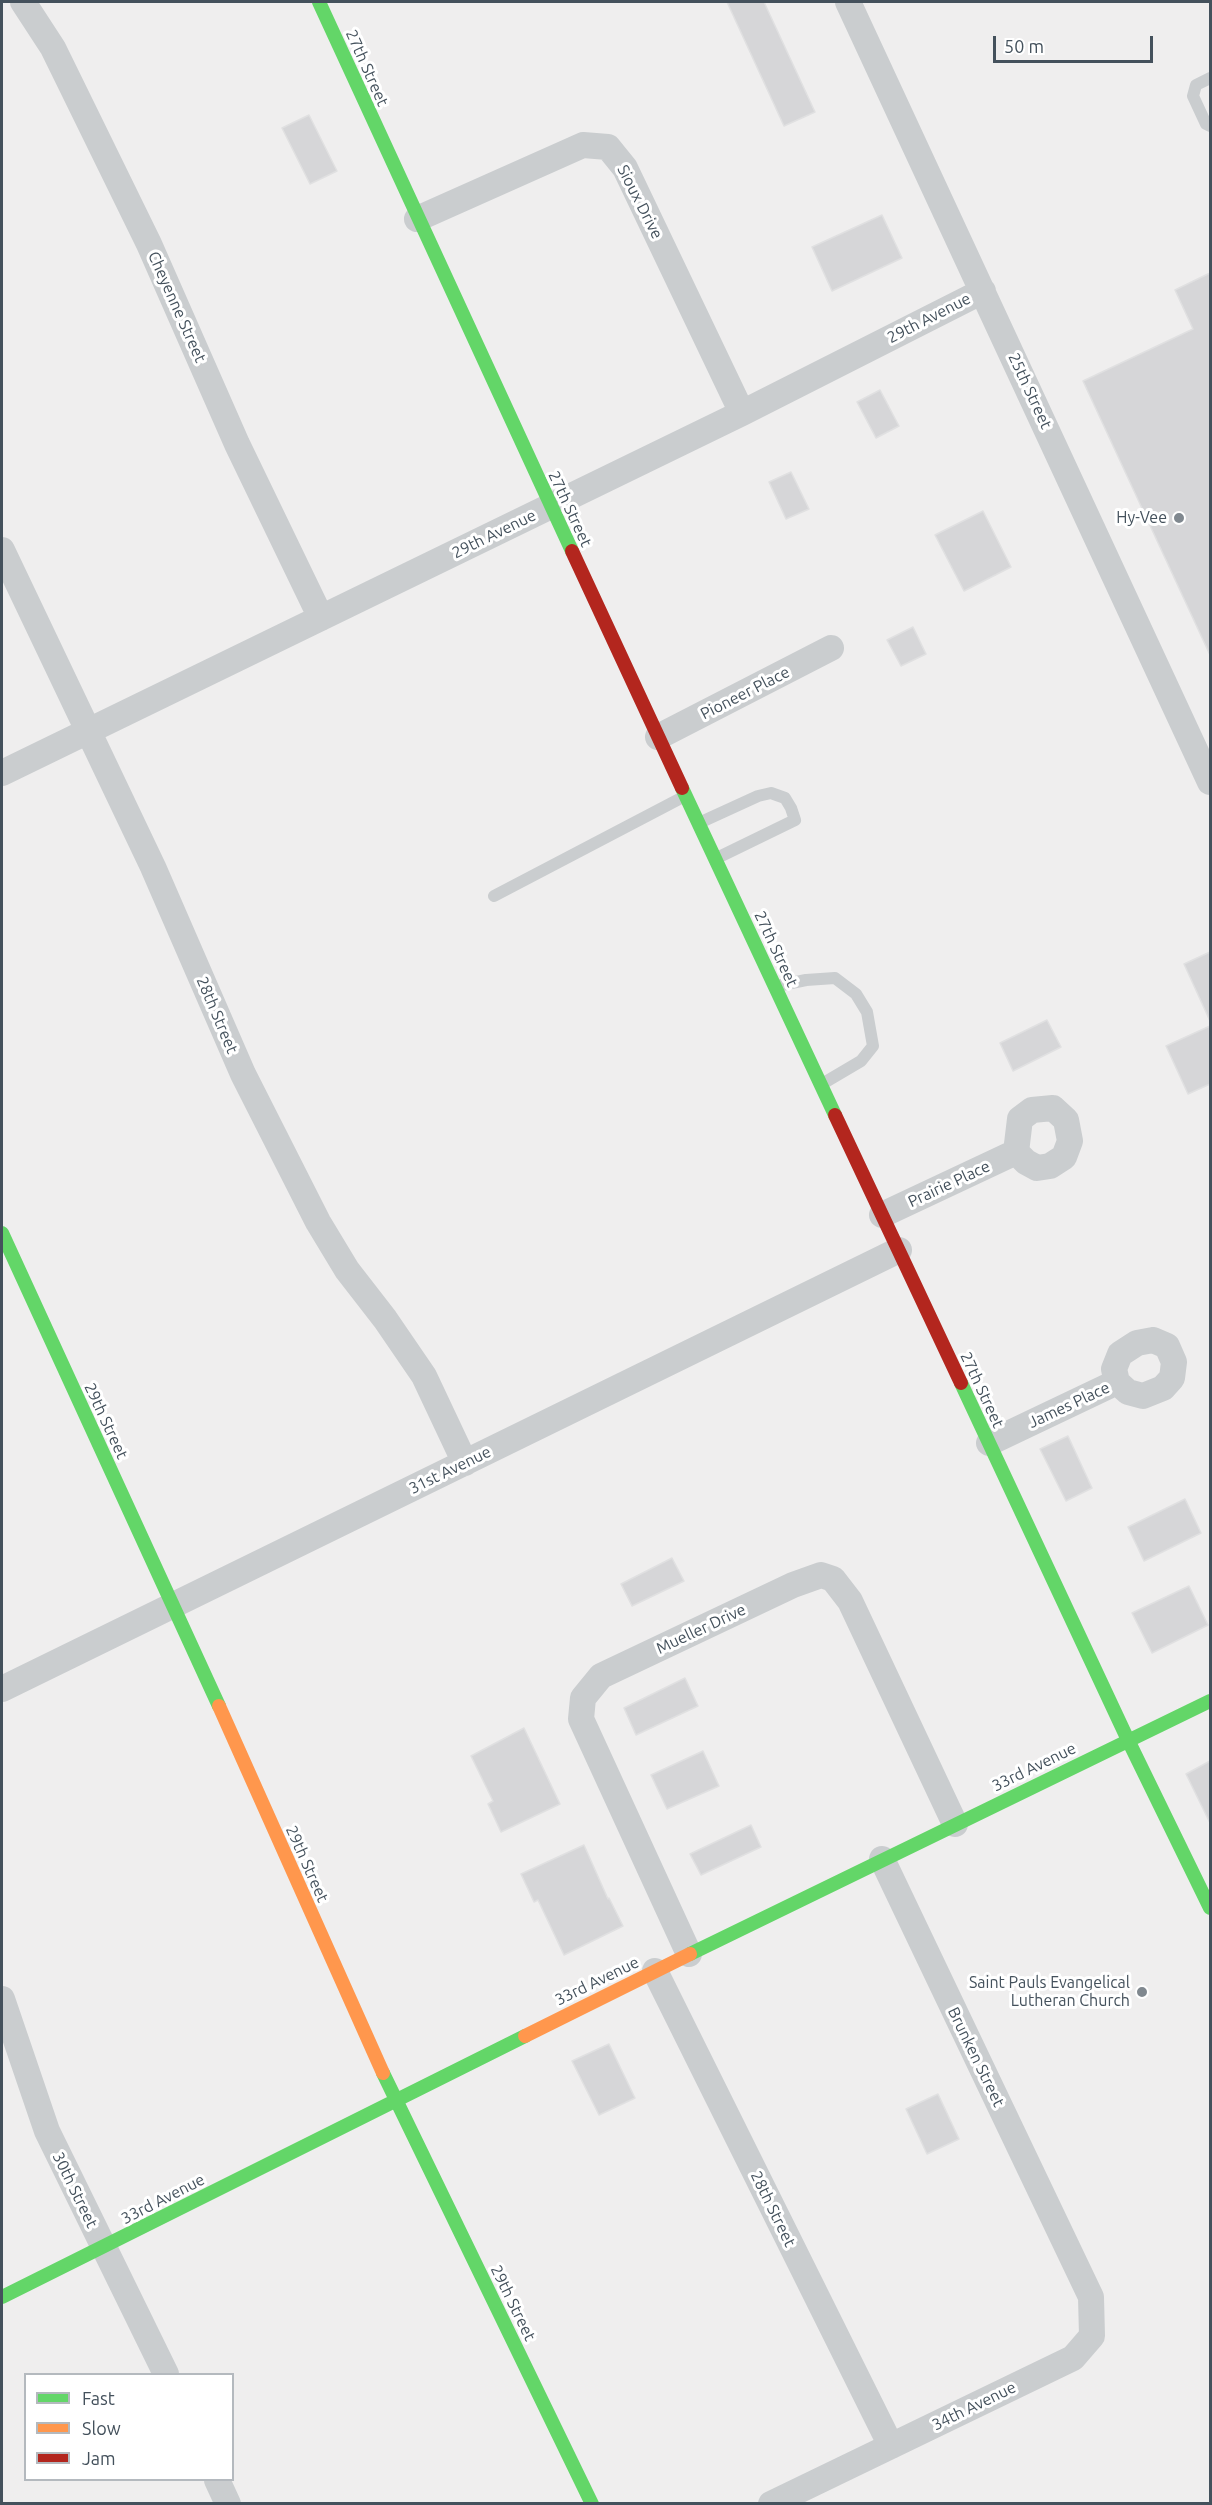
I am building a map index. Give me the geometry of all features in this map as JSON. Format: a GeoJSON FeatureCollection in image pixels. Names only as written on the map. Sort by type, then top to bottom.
{"type":"FeatureCollection","features":[{"type":"Feature","properties":{"kind":"street","name":"Cheyenne Street"},"geometry":{"type":"LineString","coordinates":[[23,2],[53,48],[149,244],[237,444],[321,618]]}},
{"type":"Feature","properties":{"kind":"street","name":"27th Street"},"geometry":{"type":"LineString","coordinates":[[319,2],[550,506],[1128,1740],[1210,1908]]}},
{"type":"Feature","properties":{"kind":"street","name":"25th Street"},"geometry":{"type":"LineString","coordinates":[[848,2],[1209,774]]}},
{"type":"Feature","properties":{"kind":"street","name":"Sioux Drive"},"geometry":{"type":"LineString","coordinates":[[417,219],[583,145],[608,147],[625,168],[741,412]]}},
{"type":"Feature","properties":{"kind":"street","name":"29th Avenue"},"geometry":{"type":"LineString","coordinates":[[2,773],[984,291]]}},
{"type":"Feature","properties":{"kind":"street","name":"28th Street"},"geometry":{"type":"LineString","coordinates":[[2,550],[153,867],[243,1074],[318,1222],[347,1270],[385,1319],[423,1376],[465,1463]]}},
{"type":"Feature","properties":{"kind":"street","name":"Pioneer Place"},"geometry":{"type":"LineString","coordinates":[[658,737],[831,648]]}},
{"type":"Feature","properties":{"kind":"street","name":"Prairie Place"},"geometry":{"type":"LineString","coordinates":[[882,1215],[1016,1152]]}},
{"type":"Feature","properties":{"kind":"street","name":"29th Street"},"geometry":{"type":"LineString","coordinates":[[2,1233],[173,1605],[395,2099],[592,2504]]}},
{"type":"Feature","properties":{"kind":"street","name":"31st Avenue"},"geometry":{"type":"LineString","coordinates":[[2,1689],[898,1250]]}},
{"type":"Feature","properties":{"kind":"street","name":"James Place"},"geometry":{"type":"LineString","coordinates":[[989,1443],[1117,1382]]}},
{"type":"Feature","properties":{"kind":"street","name":"Mueller Drive"},"geometry":{"type":"LineString","coordinates":[[689,1954],[581,1719],[583,1698],[601,1676],[793,1585],[821,1575],[833,1579],[850,1601],[955,1824]]}},
{"type":"Feature","properties":{"kind":"street","name":"33rd Avenue"},"geometry":{"type":"LineString","coordinates":[[2,2297],[395,2099],[882,1859],[1210,1701]]}},
{"type":"Feature","properties":{"kind":"street","name":"Brunken Street"},"geometry":{"type":"LineString","coordinates":[[882,1859],[1071,2254]]}},
{"type":"Feature","properties":{"kind":"street","name":"28th Street"},"geometry":{"type":"LineString","coordinates":[[655,1971],[891,2446]]}},
{"type":"Feature","properties":{"kind":"street","name":"30th Street"},"geometry":{"type":"LineString","coordinates":[[3,2006],[47,2131],[166,2373]]}},
{"type":"Feature","properties":{"kind":"street","name":"34th Avenue"},"geometry":{"type":"LineString","coordinates":[[771,2504],[1073,2358],[1092,2336],[1091,2297],[1071,2254]]}},
{"type":"Feature","properties":{"kind":"street"},"geometry":{"type":"LineString","coordinates":[[217,2481],[228,2504]]}},
{"type":"Feature","properties":{"kind":"lane"},"geometry":{"type":"LineString","coordinates":[[1210,78],[1196,85],[1193,96],[1206,124],[1210,126]]}},
{"type":"Feature","properties":{"kind":"lane"},"geometry":{"type":"LineString","coordinates":[[699,823],[758,796],[771,793],[785,798],[791,808],[795,820],[716,859]]}},
{"type":"Feature","properties":{"kind":"lane"},"geometry":{"type":"LineString","coordinates":[[494,896],[686,795]]}},
{"type":"Feature","properties":{"kind":"lane"},"geometry":{"type":"LineString","coordinates":[[775,986],[806,980],[835,978],[856,994],[867,1012],[873,1046],[861,1061],[821,1084]]}},
{"type":"Feature","properties":{"kind":"building"},"geometry":{"type":"Polygon","coordinates":[[[727,2],[764,2],[815,112],[784,126],[727,2]]]}},
{"type":"Feature","properties":{"kind":"building"},"geometry":{"type":"Polygon","coordinates":[[[309,115],[337,171],[310,184],[282,128],[309,115]]]}},
{"type":"Feature","properties":{"kind":"building"},"geometry":{"type":"Polygon","coordinates":[[[882,215],[902,258],[832,291],[812,247],[882,215]]]}},
{"type":"Feature","properties":{"kind":"building","name":"Hy-Vee"},"geometry":{"type":"Polygon","coordinates":[[[1210,273],[1210,655],[1083,381],[1193,329],[1175,290],[1210,273]]]}},
{"type":"Feature","properties":{"kind":"building"},"geometry":{"type":"Polygon","coordinates":[[[880,390],[899,426],[876,438],[857,402],[880,390]]]}},
{"type":"Feature","properties":{"kind":"building"},"geometry":{"type":"Polygon","coordinates":[[[791,472],[809,509],[786,519],[769,482],[791,472]]]}},
{"type":"Feature","properties":{"kind":"building"},"geometry":{"type":"Polygon","coordinates":[[[983,511],[1011,567],[964,591],[935,535],[983,511]]]}},
{"type":"Feature","properties":{"kind":"building"},"geometry":{"type":"Polygon","coordinates":[[[913,627],[926,654],[901,666],[887,640],[913,627]]]}},
{"type":"Feature","properties":{"kind":"building"},"geometry":{"type":"Polygon","coordinates":[[[1210,952],[1210,1021],[1184,964],[1210,952]]]}},
{"type":"Feature","properties":{"kind":"building"},"geometry":{"type":"Polygon","coordinates":[[[1047,1020],[1061,1047],[1013,1071],[1000,1043],[1047,1020]]]}},
{"type":"Feature","properties":{"kind":"building"},"geometry":{"type":"Polygon","coordinates":[[[1210,1026],[1210,1084],[1188,1094],[1166,1046],[1210,1026]]]}},
{"type":"Feature","properties":{"kind":"building"},"geometry":{"type":"Polygon","coordinates":[[[1068,1436],[1092,1488],[1066,1501],[1040,1449],[1068,1436]]]}},
{"type":"Feature","properties":{"kind":"building"},"geometry":{"type":"Polygon","coordinates":[[[1185,1499],[1201,1533],[1144,1561],[1128,1527],[1185,1499]]]}},
{"type":"Feature","properties":{"kind":"building"},"geometry":{"type":"Polygon","coordinates":[[[672,1558],[684,1581],[632,1606],[621,1584],[672,1558]]]}},
{"type":"Feature","properties":{"kind":"building"},"geometry":{"type":"Polygon","coordinates":[[[1189,1586],[1208,1625],[1152,1653],[1132,1613],[1189,1586]]]}},
{"type":"Feature","properties":{"kind":"building"},"geometry":{"type":"Polygon","coordinates":[[[685,1678],[698,1706],[636,1735],[624,1708],[685,1678]]]}},
{"type":"Feature","properties":{"kind":"building"},"geometry":{"type":"Polygon","coordinates":[[[524,1728],[560,1804],[501,1832],[488,1804],[493,1801],[471,1756],[524,1728]]]}},
{"type":"Feature","properties":{"kind":"building"},"geometry":{"type":"Polygon","coordinates":[[[703,1751],[719,1786],[667,1809],[651,1775],[703,1751]]]}},
{"type":"Feature","properties":{"kind":"building"},"geometry":{"type":"Polygon","coordinates":[[[1210,1761],[1210,1823],[1186,1774],[1210,1761]]]}},
{"type":"Feature","properties":{"kind":"building"},"geometry":{"type":"Polygon","coordinates":[[[751,1825],[761,1847],[701,1875],[690,1854],[751,1825]]]}},
{"type":"Feature","properties":{"kind":"building"},"geometry":{"type":"Polygon","coordinates":[[[584,1845],[608,1899],[623,1926],[564,1955],[538,1900],[534,1902],[521,1874],[584,1845]]]}},
{"type":"Feature","properties":{"kind":"building"},"geometry":{"type":"Polygon","coordinates":[[[609,2044],[635,2098],[599,2115],[572,2061],[609,2044]]]}},
{"type":"Feature","properties":{"kind":"building"},"geometry":{"type":"Polygon","coordinates":[[[938,2094],[959,2139],[927,2154],[906,2109],[938,2094]]]}},
{"type":"Feature","properties":{"kind":"traffic: fast"},"geometry":{"type":"LineString","coordinates":[[319,2],[572,551]]}},
{"type":"Feature","properties":{"kind":"traffic: fast"},"geometry":{"type":"LineString","coordinates":[[682,788],[835,1115]]}},
{"type":"Feature","properties":{"kind":"traffic: fast"},"geometry":{"type":"LineString","coordinates":[[2,1233],[219,1706]]}},
{"type":"Feature","properties":{"kind":"traffic: fast"},"geometry":{"type":"LineString","coordinates":[[961,1383],[1128,1740],[1210,1908]]}},
{"type":"Feature","properties":{"kind":"traffic: fast"},"geometry":{"type":"LineString","coordinates":[[690,1954],[1210,1701]]}},
{"type":"Feature","properties":{"kind":"traffic: fast"},"geometry":{"type":"LineString","coordinates":[[2,2297],[525,2036]]}},
{"type":"Feature","properties":{"kind":"traffic: fast"},"geometry":{"type":"LineString","coordinates":[[383,2073],[592,2504]]}},
{"type":"Feature","properties":{"kind":"traffic: slow"},"geometry":{"type":"LineString","coordinates":[[219,1706],[383,2073]]}},
{"type":"Feature","properties":{"kind":"traffic: slow"},"geometry":{"type":"LineString","coordinates":[[525,2036],[690,1954]]}},
{"type":"Feature","properties":{"kind":"traffic: jam"},"geometry":{"type":"LineString","coordinates":[[572,551],[682,788]]}},
{"type":"Feature","properties":{"kind":"traffic: jam"},"geometry":{"type":"LineString","coordinates":[[835,1115],[961,1383]]}},
{"type":"Feature","properties":{"kind":"place","name":"Hy-Vee"},"geometry":{"type":"Point","coordinates":[1179,518]}},
{"type":"Feature","properties":{"kind":"place","name":"Saint Pauls Evangelical Lutheran Church"},"geometry":{"type":"Point","coordinates":[1142,1992]}}]}
